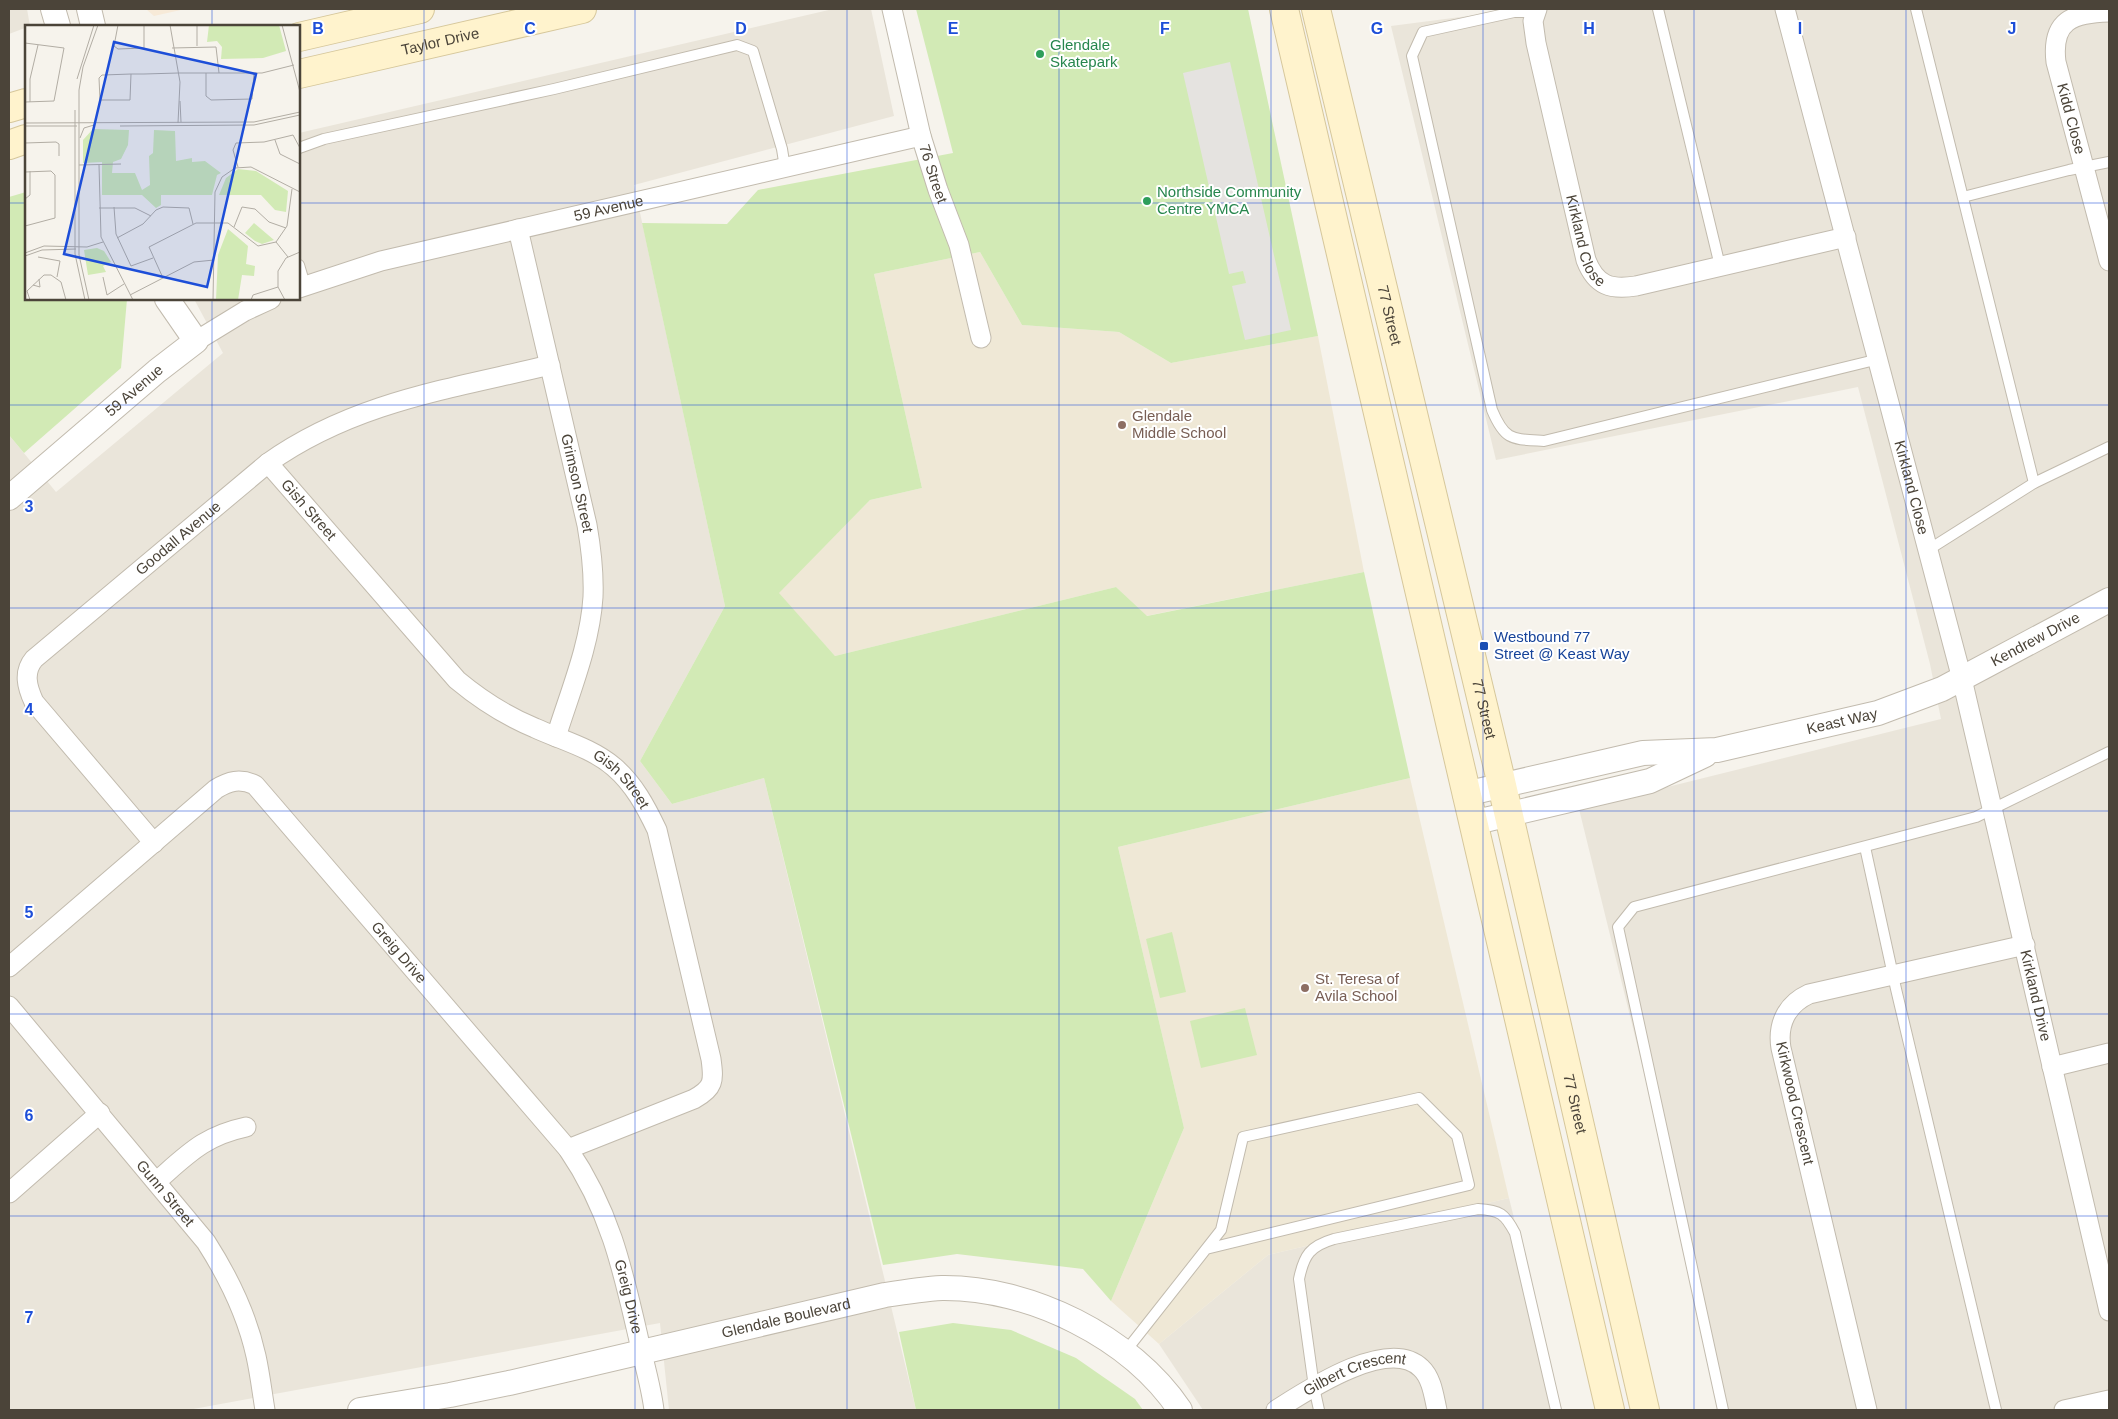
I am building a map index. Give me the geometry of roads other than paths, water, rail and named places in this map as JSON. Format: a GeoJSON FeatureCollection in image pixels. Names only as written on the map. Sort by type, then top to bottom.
{"type":"FeatureCollection","features":[{"type":"Feature","properties":{"kind":"main road"},"geometry":{"type":"LineString","coordinates":[[300,37],[420,9]]}},
{"type":"Feature","properties":{"kind":"main road","name":"Taylor Drive"},"geometry":{"type":"LineString","coordinates":[[300,74],[582,9]]}},
{"type":"Feature","properties":{"kind":"main road"},"geometry":{"type":"LineString","coordinates":[[1284,9],[1465,794],[1610,1410]]}},
{"type":"Feature","properties":{"kind":"main road","name":"77 Street"},"geometry":{"type":"LineString","coordinates":[[1320,17],[1509,814],[1646,1410]]}},
{"type":"Feature","properties":{"kind":"main road"},"geometry":{"type":"LineString","coordinates":[[9,108],[25,103]]}},
{"type":"Feature","properties":{"kind":"main road"},"geometry":{"type":"LineString","coordinates":[[9,144],[25,139]]}},
{"type":"Feature","properties":{"kind":"street"},"geometry":{"type":"LineString","coordinates":[[53,9],[58,25]]}},
{"type":"Feature","properties":{"kind":"street"},"geometry":{"type":"LineString","coordinates":[[89,9],[93,25]]}},
{"type":"Feature","properties":{"kind":"street","name":"76 Street"},"geometry":{"type":"LineString","coordinates":[[892,9],[921,136],[938,190],[959,245],[981,338]]}},
{"type":"Feature","properties":{"kind":"street","name":"Kirkland Close"},"geometry":{"type":"LineString","coordinates":[[1785,9],[1962,679]]}},
{"type":"Feature","properties":{"kind":"street","name":"Kirkland Close"},"geometry":{"type":"LineString","coordinates":[[1536,10],[1533,21],[1536,43],[1586,260],[1591,272],[1605,284],[1626,288],[1846,237]]}},
{"type":"Feature","properties":{"kind":"street","name":"Kidd Close"},"geometry":{"type":"LineString","coordinates":[[2109,12],[2078,15],[2069,20],[2060,28],[2055,50],[2109,261]]}},
{"type":"Feature","properties":{"kind":"street","name":"59 Avenue"},"geometry":{"type":"LineString","coordinates":[[302,287],[381,261],[921,136]]}},
{"type":"Feature","properties":{"kind":"street","name":"Grimson Street"},"geometry":{"type":"LineString","coordinates":[[518,229],[587,525],[592,567],[593,597],[588,627],[582,653],[556,737]]}},
{"type":"Feature","properties":{"kind":"street"},"geometry":{"type":"LineString","coordinates":[[168,300],[196,341]]}},
{"type":"Feature","properties":{"kind":"street","name":"59 Avenue"},"geometry":{"type":"LineString","coordinates":[[9,498],[157,371],[196,341],[245,311],[269,300]]}},
{"type":"Feature","properties":{"kind":"street","name":"Goodall Avenue"},"geometry":{"type":"LineString","coordinates":[[154,842],[34,702],[27,679],[29,666],[34,659],[268,463],[304,439],[373,409],[422,395],[550,365]]}},
{"type":"Feature","properties":{"kind":"street","name":"Gish Street"},"geometry":{"type":"LineString","coordinates":[[268,463],[456,680],[491,707],[593,753],[614,767],[631,785],[647,809],[657,830],[713,1072],[709,1089],[694,1099],[568,1149]]}},
{"type":"Feature","properties":{"kind":"street","name":"Kendrew Drive"},"geometry":{"type":"LineString","coordinates":[[1962,679],[2109,600]]}},
{"type":"Feature","properties":{"kind":"street","name":"Keast Way"},"geometry":{"type":"LineString","coordinates":[[1465,794],[1643,753],[1716,750],[1859,719],[1911,702],[1962,679]]}},
{"type":"Feature","properties":{"kind":"street","name":"Kirkland Drive"},"geometry":{"type":"LineString","coordinates":[[1962,679],[2109,1311]]}},
{"type":"Feature","properties":{"kind":"street","name":"Keast Way"},"geometry":{"type":"LineString","coordinates":[[1472,823],[1650,780],[1716,750]]}},
{"type":"Feature","properties":{"kind":"street","name":"Greig Drive"},"geometry":{"type":"LineString","coordinates":[[9,967],[221,786],[239,780],[255,785],[568,1149],[595,1194],[622,1265],[654,1410]]}},
{"type":"Feature","properties":{"kind":"street","name":"Kirkwood Crescent"},"geometry":{"type":"LineString","coordinates":[[1867,1410],[1779,1038],[1785,1015],[1798,999],[1809,994],[2025,945]]}},
{"type":"Feature","properties":{"kind":"street","name":"Gunn Street"},"geometry":{"type":"LineString","coordinates":[[9,1006],[206,1242],[237,1298],[256,1356],[264,1410]]}},
{"type":"Feature","properties":{"kind":"street"},"geometry":{"type":"LineString","coordinates":[[2052,1067],[2109,1053]]}},
{"type":"Feature","properties":{"kind":"street"},"geometry":{"type":"LineString","coordinates":[[9,1194],[100,1114]]}},
{"type":"Feature","properties":{"kind":"street"},"geometry":{"type":"LineString","coordinates":[[157,1181],[199,1145],[222,1133],[246,1127]]}},
{"type":"Feature","properties":{"kind":"street","name":"Glendale Boulevard"},"geometry":{"type":"LineString","coordinates":[[360,1410],[450,1395],[642,1353],[885,1295],[943,1288],[1002,1295],[1036,1304],[1076,1321],[1125,1352],[1151,1377],[1180,1410]]}},
{"type":"Feature","properties":{"kind":"street","name":"Gilbert Crescent"},"geometry":{"type":"LineString","coordinates":[[1276,1410],[1314,1387],[1358,1366],[1397,1357],[1410,1361],[1421,1368],[1428,1379],[1437,1410]]}},
{"type":"Feature","properties":{"kind":"street"},"geometry":{"type":"LineString","coordinates":[[2064,1410],[2109,1400]]}},
{"type":"Feature","properties":{"kind":"lane"},"geometry":{"type":"LineString","coordinates":[[1658,9],[1720,266]]}},
{"type":"Feature","properties":{"kind":"lane"},"geometry":{"type":"LineString","coordinates":[[1916,9],[2034,483]]}},
{"type":"Feature","properties":{"kind":"lane"},"geometry":{"type":"LineString","coordinates":[[1536,10],[1514,12],[1423,32],[1412,56],[1492,410],[1500,429],[1515,439],[1544,441],[1879,359]]}},
{"type":"Feature","properties":{"kind":"lane"},"geometry":{"type":"LineString","coordinates":[[300,148],[324,139],[554,89],[737,45],[753,51],[782,149],[785,168]]}},
{"type":"Feature","properties":{"kind":"lane"},"geometry":{"type":"LineString","coordinates":[[1963,197],[2084,166],[2109,162]]}},
{"type":"Feature","properties":{"kind":"lane"},"geometry":{"type":"LineString","coordinates":[[300,272],[302,287]]}},
{"type":"Feature","properties":{"kind":"lane"},"geometry":{"type":"LineString","coordinates":[[1928,550],[2034,483],[2109,447]]}},
{"type":"Feature","properties":{"kind":"lane"},"geometry":{"type":"LineString","coordinates":[[1723,1410],[1618,926],[1634,907],[1976,817],[2109,752]]}},
{"type":"Feature","properties":{"kind":"lane"},"geometry":{"type":"LineString","coordinates":[[1865,847],[1893,974],[1996,1410]]}},
{"type":"Feature","properties":{"kind":"lane"},"geometry":{"type":"LineString","coordinates":[[1125,1352],[1206,1249],[1221,1230],[1243,1137],[1419,1098],[1457,1136],[1469,1184],[1206,1249]]}},
{"type":"Feature","properties":{"kind":"lane"},"geometry":{"type":"LineString","coordinates":[[1319,1410],[1314,1387],[1300,1280],[1302,1264],[1313,1248],[1334,1239],[1478,1209],[1499,1212],[1507,1219],[1516,1233],[1556,1410]]}},
{"type":"Feature","properties":{"kind":"place","name":"Glendale Skatepark"},"geometry":{"type":"Point","coordinates":[1040,54]}},
{"type":"Feature","properties":{"kind":"place","name":"Northside Community Centre YMCA"},"geometry":{"type":"Point","coordinates":[1147,201]}},
{"type":"Feature","properties":{"kind":"place","name":"Glendale Middle School"},"geometry":{"type":"Point","coordinates":[1122,425]}},
{"type":"Feature","properties":{"kind":"place","name":"Westbound 77 Street @ Keast Way"},"geometry":{"type":"Point","coordinates":[1484,646]}},
{"type":"Feature","properties":{"kind":"place","name":"St. Teresa of Avila School"},"geometry":{"type":"Point","coordinates":[1305,988]}}]}
